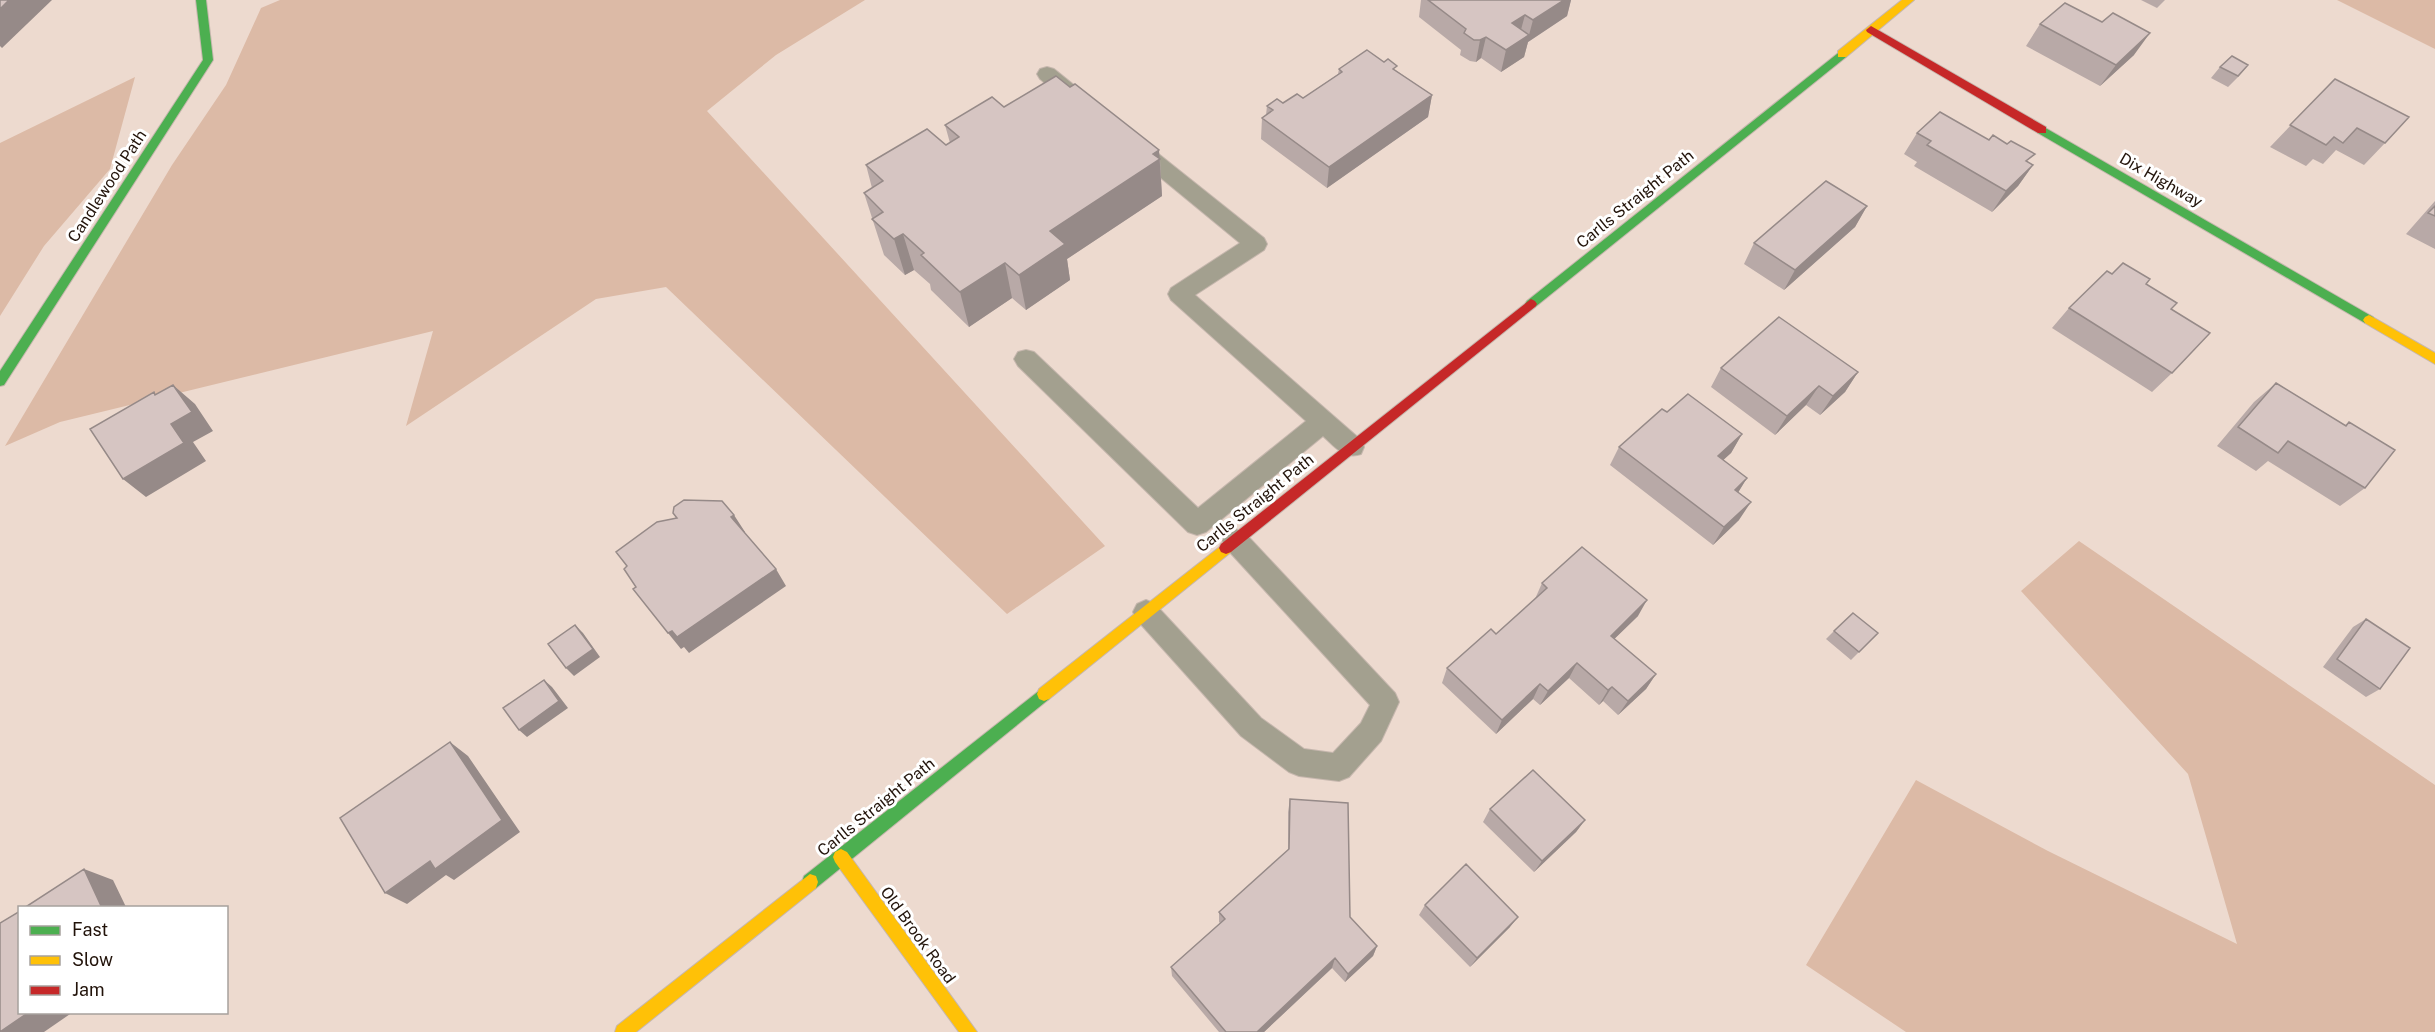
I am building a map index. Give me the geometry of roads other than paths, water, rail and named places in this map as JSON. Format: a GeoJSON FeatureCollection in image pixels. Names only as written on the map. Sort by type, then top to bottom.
{"type":"FeatureCollection","features":[{"type":"Feature","properties":{"kind":"street","name":"Candlewood Path"},"geometry":{"type":"LineString","coordinates":[[0,381],[208,60],[201,0]]}},
{"type":"Feature","properties":{"kind":"street","name":"Carlls Straight Path"},"geometry":{"type":"LineString","coordinates":[[623,1032],[1909,0]]}},
{"type":"Feature","properties":{"kind":"street","name":"Dix Highway"},"geometry":{"type":"LineString","coordinates":[[1871,30],[2435,359]]}},
{"type":"Feature","properties":{"kind":"street","name":"Old Brook Road"},"geometry":{"type":"LineString","coordinates":[[841,857],[969,1032]]}},
{"type":"Feature","properties":{"kind":"lane"},"geometry":{"type":"LineString","coordinates":[[1047,74],[1092,111]]}},
{"type":"Feature","properties":{"kind":"lane"},"geometry":{"type":"LineString","coordinates":[[1119,133],[1256,244],[1179,294],[1352,447]]}},
{"type":"Feature","properties":{"kind":"lane"},"geometry":{"type":"LineString","coordinates":[[1026,359],[1197,524],[1230,545],[1385,702],[1371,732],[1340,767],[1299,762],[1251,727],[1146,612]]}},
{"type":"Feature","properties":{"kind":"lane"},"geometry":{"type":"LineString","coordinates":[[1197,524],[1322,422]]}}]}
